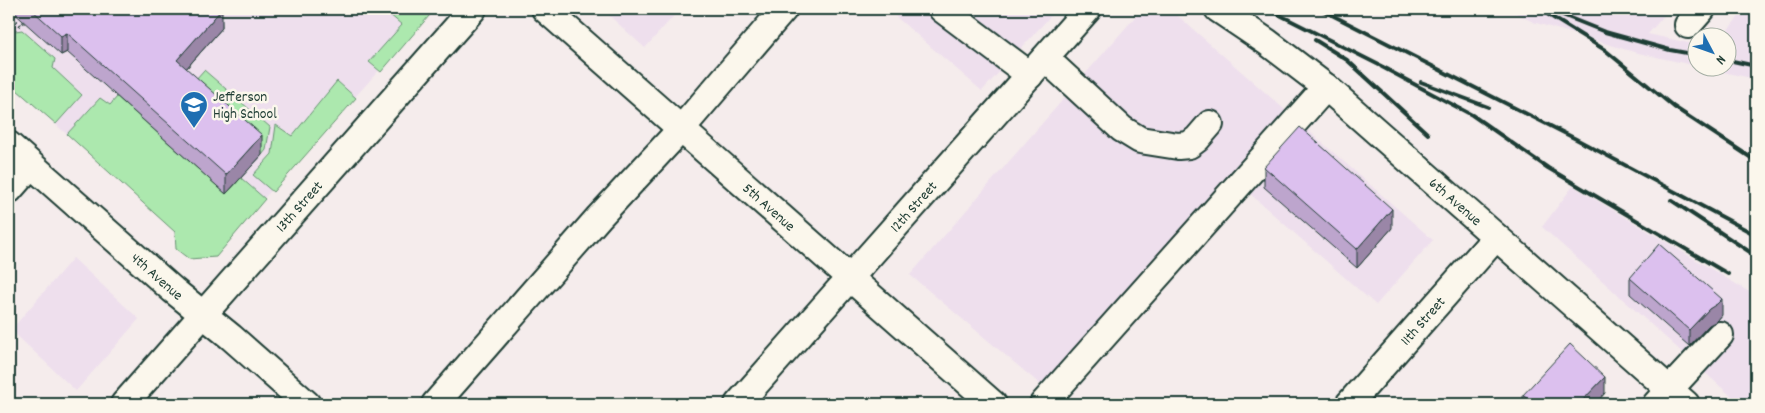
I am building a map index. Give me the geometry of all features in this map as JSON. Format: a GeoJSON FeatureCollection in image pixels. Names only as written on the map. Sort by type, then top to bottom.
{"type":"FeatureCollection","features":[{"type":"Feature","properties":{"kind":"street","name":"13th Street"},"geometry":{"type":"LineString","coordinates":[[124,404],[473,9]]}},
{"type":"Feature","properties":{"kind":"street","name":"5th Avenue"},"geometry":{"type":"LineString","coordinates":[[546,9],[993,404]]}},
{"type":"Feature","properties":{"kind":"street"},"geometry":{"type":"LineString","coordinates":[[435,404],[599,217],[681,129],[784,9]]}},
{"type":"Feature","properties":{"kind":"street"},"geometry":{"type":"LineString","coordinates":[[942,9],[1037,66],[1122,129],[1140,140],[1178,146],[1189,145],[1210,124]]}},
{"type":"Feature","properties":{"kind":"street","name":"12th Street"},"geometry":{"type":"LineString","coordinates":[[738,404],[1088,9]]}},
{"type":"Feature","properties":{"kind":"street","name":"6th Avenue"},"geometry":{"type":"LineString","coordinates":[[1218,9],[1267,42],[1326,87],[1496,237],[1670,399]]}},
{"type":"Feature","properties":{"kind":"street"},"geometry":{"type":"LineString","coordinates":[[1043,404],[1326,87]]}},
{"type":"Feature","properties":{"kind":"street","name":"4th Avenue"},"geometry":{"type":"LineString","coordinates":[[9,146],[173,290],[204,314],[307,404]]}},
{"type":"Feature","properties":{"kind":"street"},"geometry":{"type":"LineString","coordinates":[[9,190],[31,165]]}},
{"type":"Feature","properties":{"kind":"street","name":"11th Street"},"geometry":{"type":"LineString","coordinates":[[1349,404],[1496,237]]}},
{"type":"Feature","properties":{"kind":"street"},"geometry":{"type":"LineString","coordinates":[[1670,399],[1720,335]]}},
{"type":"Feature","properties":{"kind":"path"},"geometry":{"type":"LineString","coordinates":[[9,14],[21,25]]}},
{"type":"Feature","properties":{"kind":"path"},"geometry":{"type":"LineString","coordinates":[[9,28],[21,25],[31,14]]}},
{"type":"Feature","properties":{"kind":"shaded area","name":"Jefferson High School"},"geometry":{"type":"Polygon","coordinates":[[[9,9],[434,9],[216,252],[204,256],[9,83],[9,9]]]}},
{"type":"Feature","properties":{"kind":"shaded area"},"geometry":{"type":"Polygon","coordinates":[[[602,9],[680,9],[645,48],[602,9]]]}},
{"type":"Feature","properties":{"kind":"shaded area"},"geometry":{"type":"Polygon","coordinates":[[[887,9],[1057,9],[982,91],[887,9]]]}},
{"type":"Feature","properties":{"kind":"shaded area"},"geometry":{"type":"Polygon","coordinates":[[[1142,9],[1170,9],[1433,240],[1376,305],[1232,178],[1047,390],[910,275],[1142,9]]]}},
{"type":"Feature","properties":{"kind":"shaded area"},"geometry":{"type":"Polygon","coordinates":[[[1508,9],[1670,9],[1648,34],[1688,43],[1688,64],[1634,52],[1533,22],[1508,9]]]}},
{"type":"Feature","properties":{"kind":"shaded area"},"geometry":{"type":"Polygon","coordinates":[[[1745,9],[1756,9],[1756,79],[1738,75],[1738,28],[1729,28],[1745,9]]]}},
{"type":"Feature","properties":{"kind":"shaded area"},"geometry":{"type":"Polygon","coordinates":[[[1573,186],[1756,296],[1756,404],[1740,404],[1542,227],[1573,186]]]}},
{"type":"Feature","properties":{"kind":"shaded area"},"geometry":{"type":"Polygon","coordinates":[[[73,258],[139,319],[76,391],[11,330],[73,258]]]}},
{"type":"Feature","properties":{"kind":"green space"},"geometry":{"type":"Polygon","coordinates":[[[383,9],[435,9],[381,72],[369,62],[402,25],[383,9]]]}},
{"type":"Feature","properties":{"kind":"green space"},"geometry":{"type":"Polygon","coordinates":[[[22,30],[55,59],[53,68],[82,95],[56,124],[9,83],[9,32],[22,30]]]}},
{"type":"Feature","properties":{"kind":"green space"},"geometry":{"type":"Polygon","coordinates":[[[204,70],[270,127],[266,150],[262,155],[187,89],[204,70]]]}},
{"type":"Feature","properties":{"kind":"green space"},"geometry":{"type":"Polygon","coordinates":[[[337,81],[356,98],[273,192],[253,175],[272,154],[276,125],[292,136],[337,81]]]}},
{"type":"Feature","properties":{"kind":"green space"},"geometry":{"type":"Polygon","coordinates":[[[117,97],[226,194],[241,178],[265,199],[216,257],[189,259],[176,249],[175,232],[67,134],[100,98],[110,105],[117,97]]]}},
{"type":"Feature","properties":{"kind":"building"},"geometry":{"type":"Polygon","coordinates":[[[31,9],[222,9],[177,60],[262,135],[226,175],[67,33],[61,36],[31,9]]]}},
{"type":"Feature","properties":{"kind":"building"},"geometry":{"type":"Polygon","coordinates":[[[1300,127],[1392,209],[1357,249],[1264,167],[1300,127]]]}},
{"type":"Feature","properties":{"kind":"building"},"geometry":{"type":"Polygon","coordinates":[[[1659,244],[1722,299],[1709,309],[1689,330],[1630,278],[1659,244]]]}},
{"type":"Feature","properties":{"kind":"building"},"geometry":{"type":"Polygon","coordinates":[[[1570,344],[1605,377],[1579,404],[1533,404],[1523,395],[1570,344]]]}},
{"type":"Feature","properties":{"kind":"railway"},"geometry":{"type":"LineString","coordinates":[[1268,9],[1389,70]]}},
{"type":"Feature","properties":{"kind":"railway"},"geometry":{"type":"LineString","coordinates":[[1320,9],[1576,139],[1756,235]]}},
{"type":"Feature","properties":{"kind":"railway"},"geometry":{"type":"LineString","coordinates":[[1539,9],[1605,50],[1674,107],[1756,161]]}},
{"type":"Feature","properties":{"kind":"railway"},"geometry":{"type":"LineString","coordinates":[[1550,10],[1605,32],[1688,53]]}},
{"type":"Feature","properties":{"kind":"railway"},"geometry":{"type":"LineString","coordinates":[[1315,40],[1347,60],[1428,134]]}},
{"type":"Feature","properties":{"kind":"railway"},"geometry":{"type":"LineString","coordinates":[[1738,62],[1756,66]]}},
{"type":"Feature","properties":{"kind":"railway"},"geometry":{"type":"LineString","coordinates":[[1382,67],[1472,115],[1548,168],[1728,274]]}},
{"type":"Feature","properties":{"kind":"railway"},"geometry":{"type":"LineString","coordinates":[[1421,82],[1488,107]]}},
{"type":"Feature","properties":{"kind":"railway"},"geometry":{"type":"LineString","coordinates":[[1671,200],[1756,256]]}},
{"type":"Feature","properties":{"kind":"place","name":"Jefferson High School"},"geometry":{"type":"Point","coordinates":[194,129]}}]}
